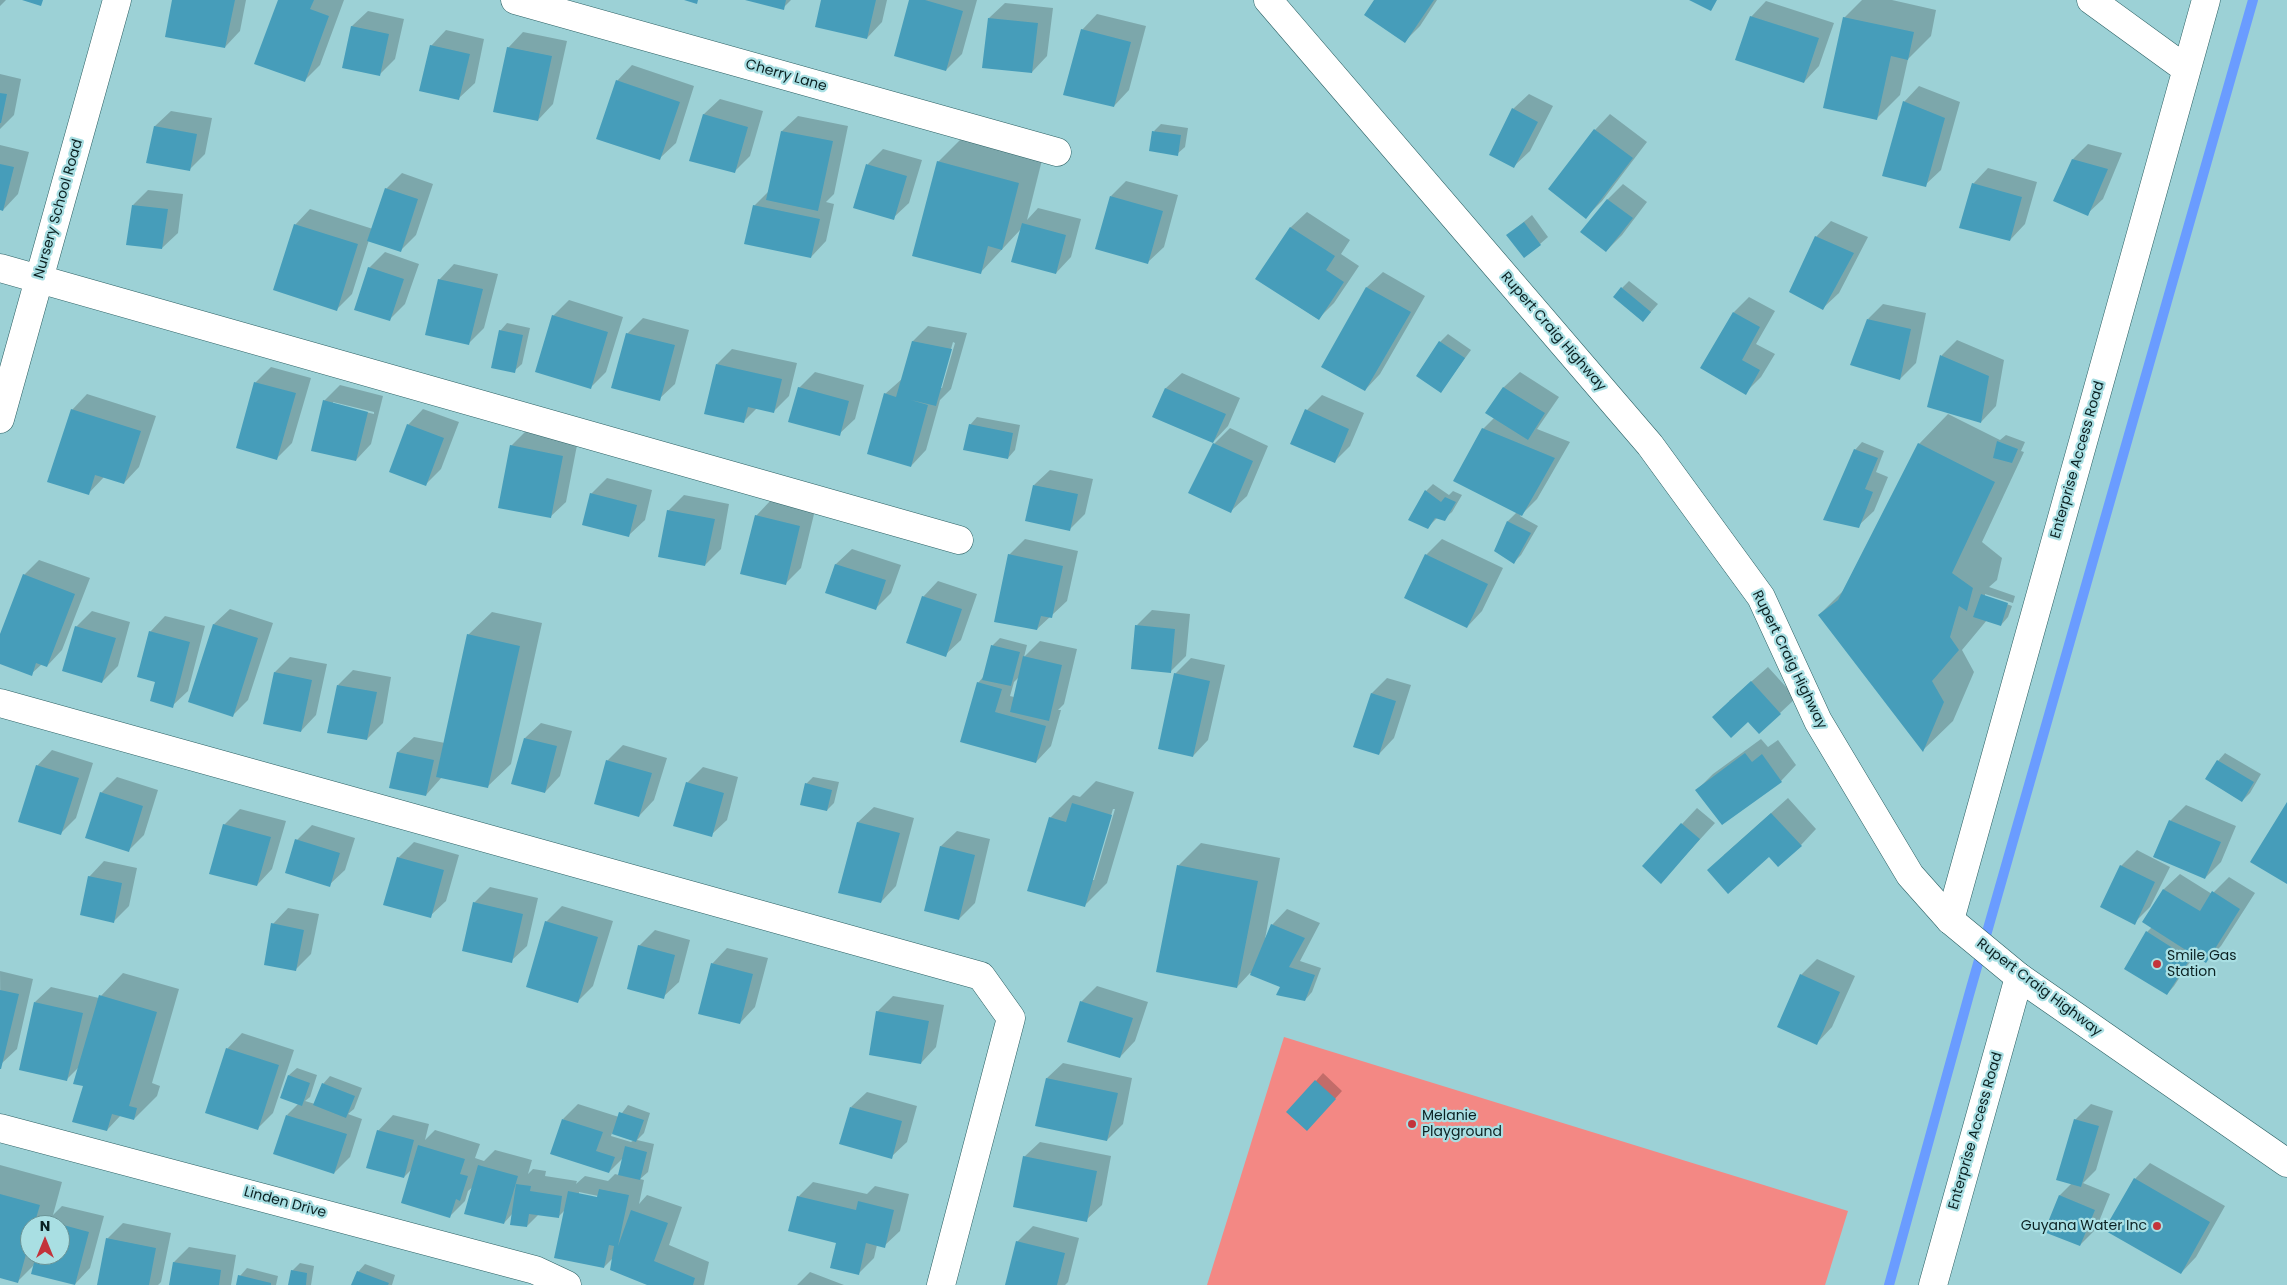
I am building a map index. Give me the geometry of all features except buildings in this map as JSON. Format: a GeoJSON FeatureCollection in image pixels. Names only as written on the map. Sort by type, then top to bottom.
{"type":"FeatureCollection","features":[{"type":"Feature","properties":{"kind":"street","name":"Nursery School Road"},"geometry":{"type":"LineString","coordinates":[[0,419],[117,0]]}},
{"type":"Feature","properties":{"kind":"street","name":"Cherry Lane"},"geometry":{"type":"LineString","coordinates":[[515,0],[1057,152]]}},
{"type":"Feature","properties":{"kind":"street","name":"Rupert Craig Highway"},"geometry":{"type":"LineString","coordinates":[[1268,0],[1650,445],[1760,597],[1818,721],[1910,875],[1950,920],[2019,976],[2287,1162]]}},
{"type":"Feature","properties":{"kind":"street"},"geometry":{"type":"LineString","coordinates":[[2091,0],[2186,69]]}},
{"type":"Feature","properties":{"kind":"street","name":"Enterprise Access Road"},"geometry":{"type":"LineString","coordinates":[[1950,920],[2206,0]]}},
{"type":"Feature","properties":{"kind":"street"},"geometry":{"type":"LineString","coordinates":[[0,268],[960,540]]}},
{"type":"Feature","properties":{"kind":"street"},"geometry":{"type":"LineString","coordinates":[[0,703],[981,976],[1012,1018],[941,1285]]}},
{"type":"Feature","properties":{"kind":"street","name":"Enterprise Access Road"},"geometry":{"type":"LineString","coordinates":[[1933,1285],[2019,976]]}},
{"type":"Feature","properties":{"kind":"street","name":"Linden Drive"},"geometry":{"type":"LineString","coordinates":[[0,1128],[535,1270],[567,1285]]}},
{"type":"Feature","properties":{"kind":"shaded area","name":"Melanie Playground"},"geometry":{"type":"Polygon","coordinates":[[[1284,1037],[1848,1211],[1825,1285],[1207,1285],[1284,1037]]]}},
{"type":"Feature","properties":{"kind":"waterway"},"geometry":{"type":"LineString","coordinates":[[1889,1285],[1969,995],[2253,0]]}},
{"type":"Feature","properties":{"kind":"place","name":"Smile Gas Station"},"geometry":{"type":"Point","coordinates":[2157,964]}},
{"type":"Feature","properties":{"kind":"place","name":"Melanie Playground"},"geometry":{"type":"Point","coordinates":[1412,1124]}},
{"type":"Feature","properties":{"kind":"place","name":"Guyana Water Inc"},"geometry":{"type":"Point","coordinates":[2157,1226]}}]}
